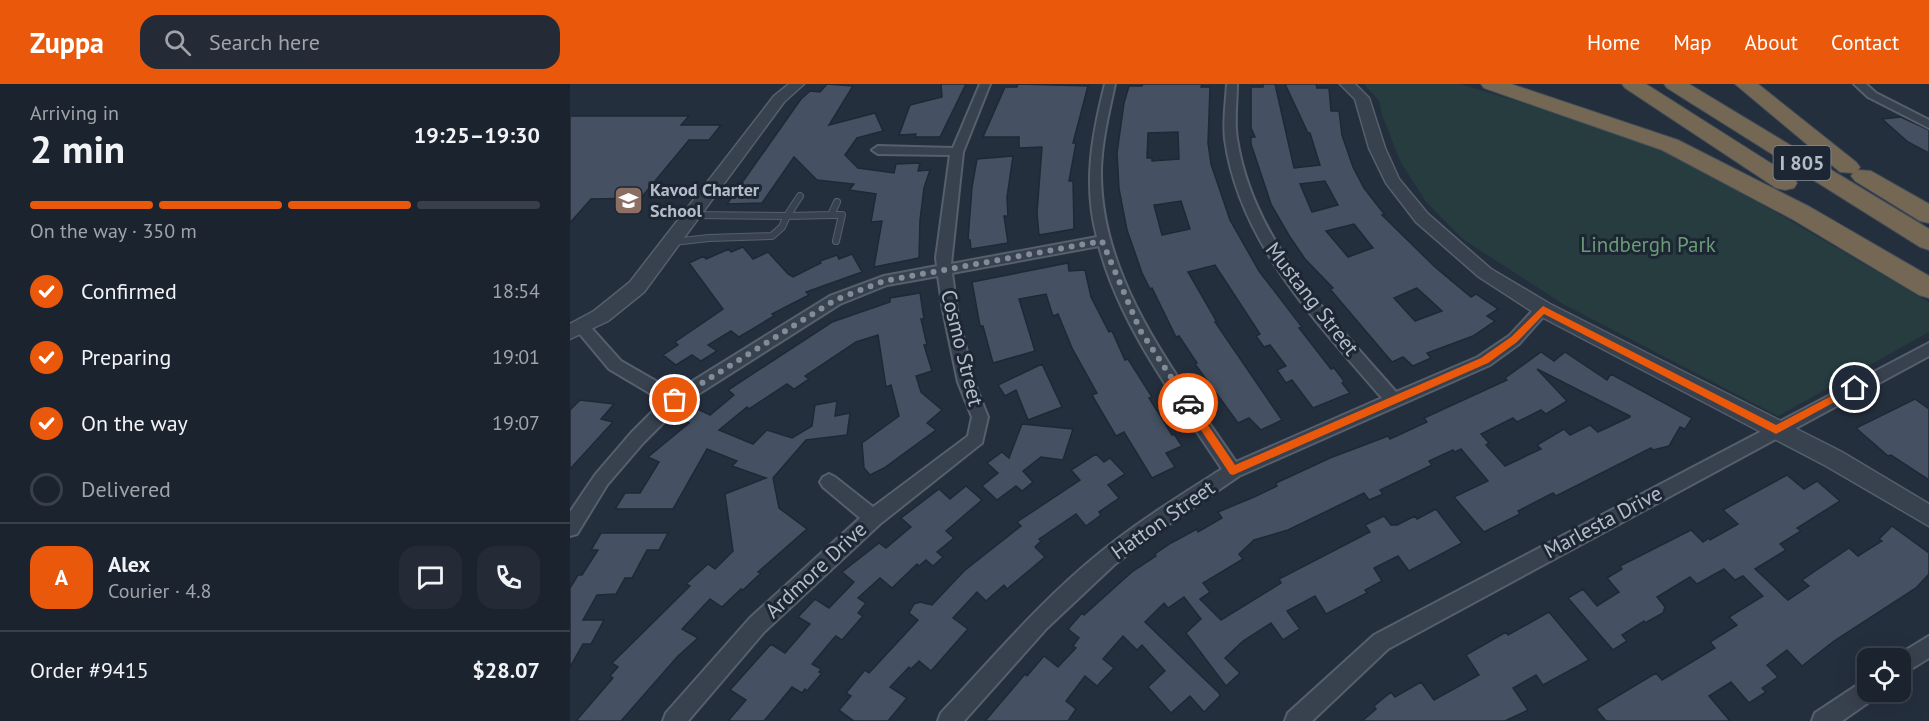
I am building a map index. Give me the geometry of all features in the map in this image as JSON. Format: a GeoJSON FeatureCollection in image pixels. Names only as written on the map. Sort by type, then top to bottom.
{"type":"FeatureCollection","features":[{"type":"Feature","properties":{"kind":"highway"},"geometry":{"type":"LineString","coordinates":[[1491,84],[1670,145],[1801,213],[1929,288]]}},
{"type":"Feature","properties":{"kind":"highway"},"geometry":{"type":"LineString","coordinates":[[1618,84],[1744,156]]}},
{"type":"Feature","properties":{"kind":"highway","name":"I 805"},"geometry":{"type":"LineString","coordinates":[[1632,84],[1929,275]]}},
{"type":"Feature","properties":{"kind":"highway","name":"I 805"},"geometry":{"type":"LineString","coordinates":[[1674,84],[1929,242]]}},
{"type":"Feature","properties":{"kind":"highway"},"geometry":{"type":"LineString","coordinates":[[1707,84],[1929,215]]}},
{"type":"Feature","properties":{"kind":"highway"},"geometry":{"type":"LineString","coordinates":[[1744,84],[1848,167]]}},
{"type":"Feature","properties":{"kind":"street"},"geometry":{"type":"LineString","coordinates":[[675,400],[615,365],[576,330],[623,301],[637,287],[779,99],[797,84]]}},
{"type":"Feature","properties":{"kind":"street","name":"Cosmo Street"},"geometry":{"type":"LineString","coordinates":[[976,438],[980,417],[966,382],[950,310],[944,269],[948,210],[957,152],[986,84]]}},
{"type":"Feature","properties":{"kind":"street"},"geometry":{"type":"LineString","coordinates":[[1110,84],[1097,140],[1094,182],[1102,241],[1140,330],[1233,471]]}},
{"type":"Feature","properties":{"kind":"street","name":"Mustang Street"},"geometry":{"type":"LineString","coordinates":[[1232,84],[1230,138],[1242,192],[1272,253],[1393,400]]}},
{"type":"Feature","properties":{"kind":"street"},"geometry":{"type":"LineString","coordinates":[[1347,84],[1362,98],[1377,148],[1392,180],[1422,218],[1485,273],[1543,309],[1834,459],[1929,516]]}},
{"type":"Feature","properties":{"kind":"street"},"geometry":{"type":"LineString","coordinates":[[1858,84],[1872,95],[1929,125]]}},
{"type":"Feature","properties":{"kind":"street"},"geometry":{"type":"LineString","coordinates":[[878,150],[957,152]]}},
{"type":"Feature","properties":{"kind":"street"},"geometry":{"type":"LineString","coordinates":[[570,528],[601,480],[637,438],[675,400],[835,300],[884,281],[1102,241]]}},
{"type":"Feature","properties":{"kind":"street","name":"Hatton Street"},"geometry":{"type":"LineString","coordinates":[[949,721],[1040,621],[1108,558],[1162,518],[1233,471],[1484,361],[1514,339],[1543,309]]}},
{"type":"Feature","properties":{"kind":"street","name":"Marlesta Drive"},"geometry":{"type":"LineString","coordinates":[[1296,721],[1381,642],[1929,348]]}},
{"type":"Feature","properties":{"kind":"street","name":"Ardmore Drive"},"geometry":{"type":"LineString","coordinates":[[674,721],[758,625],[873,518],[976,438]]}},
{"type":"Feature","properties":{"kind":"street"},"geometry":{"type":"LineString","coordinates":[[829,482],[873,518]]}},
{"type":"Feature","properties":{"kind":"street"},"geometry":{"type":"LineString","coordinates":[[1911,658],[1929,646]]}},
{"type":"Feature","properties":{"kind":"street"},"geometry":{"type":"LineString","coordinates":[[1823,721],[1857,697]]}},
{"type":"Feature","properties":{"kind":"lane"},"geometry":{"type":"LineString","coordinates":[[673,242],[709,238],[772,236],[782,227],[800,196]]}},
{"type":"Feature","properties":{"kind":"lane"},"geometry":{"type":"LineString","coordinates":[[831,216],[837,202]]}},
{"type":"Feature","properties":{"kind":"lane"},"geometry":{"type":"LineString","coordinates":[[693,215],[842,216],[836,241]]}},
{"type":"Feature","properties":{"kind":"green space","name":"Lindbergh Park"},"geometry":{"type":"Polygon","coordinates":[[[1364,84],[1460,84],[1587,122],[1678,155],[1929,302],[1929,332],[1778,416],[1563,304],[1464,240],[1427,203],[1401,163],[1382,115],[1379,101],[1364,84]]]}},
{"type":"Feature","properties":{"kind":"building"},"geometry":{"type":"Polygon","coordinates":[[[827,84],[853,86],[829,125],[875,113],[883,131],[857,138],[845,155],[858,168],[894,173],[896,164],[920,163],[918,171],[930,170],[924,188],[920,220],[919,258],[874,267],[882,221],[871,222],[876,194],[849,190],[854,184],[817,180],[794,157],[762,203],[727,204],[801,99],[810,91],[820,92],[827,84]]]}},
{"type":"Feature","properties":{"kind":"building"},"geometry":{"type":"Polygon","coordinates":[[[941,84],[966,84],[940,137],[915,137],[916,134],[899,135],[910,105],[942,97],[941,84]]]}},
{"type":"Feature","properties":{"kind":"building"},"geometry":{"type":"Polygon","coordinates":[[[1018,84],[1088,86],[1073,143],[1076,143],[1069,181],[1073,181],[1074,229],[1039,235],[1037,213],[1042,147],[1019,148],[1019,137],[983,137],[1005,87],[1017,87],[1018,84]]]}},
{"type":"Feature","properties":{"kind":"building"},"geometry":{"type":"Polygon","coordinates":[[[1143,84],[1202,84],[1201,87],[1210,87],[1208,143],[1211,164],[1230,220],[1259,271],[1302,327],[1299,328],[1331,369],[1334,368],[1344,381],[1342,383],[1350,393],[1313,408],[1292,380],[1286,383],[1277,370],[1286,366],[1270,345],[1264,347],[1256,336],[1260,334],[1215,265],[1188,272],[1217,322],[1215,322],[1282,420],[1261,430],[1249,418],[1238,423],[1195,364],[1197,363],[1179,336],[1176,337],[1142,273],[1127,230],[1119,189],[1117,153],[1124,103],[1129,86],[1142,86],[1143,84]],[[1178,132],[1148,133],[1147,158],[1152,158],[1152,161],[1179,159],[1178,132]],[[1181,201],[1154,205],[1162,235],[1190,229],[1181,201]]]}},
{"type":"Feature","properties":{"kind":"building"},"geometry":{"type":"Polygon","coordinates":[[[1263,84],[1275,84],[1294,168],[1320,165],[1310,133],[1285,84],[1316,84],[1317,88],[1329,88],[1331,111],[1339,111],[1342,135],[1353,167],[1364,188],[1385,215],[1382,215],[1435,267],[1471,297],[1476,294],[1498,309],[1487,316],[1495,321],[1473,336],[1427,353],[1431,358],[1413,366],[1403,357],[1392,362],[1330,289],[1333,288],[1305,259],[1271,204],[1251,144],[1251,137],[1255,137],[1251,128],[1251,87],[1263,87],[1263,84]],[[1325,181],[1300,184],[1312,212],[1338,205],[1325,181]],[[1354,224],[1326,231],[1348,257],[1373,248],[1354,224]],[[1417,288],[1394,298],[1415,321],[1442,311],[1417,288]]]}},
{"type":"Feature","properties":{"kind":"building"},"geometry":{"type":"Polygon","coordinates":[[[570,116],[689,116],[681,125],[721,125],[709,140],[689,140],[641,198],[591,199],[570,223],[570,116]]]}},
{"type":"Feature","properties":{"kind":"building"},"geometry":{"type":"Polygon","coordinates":[[[1901,117],[1929,130],[1929,153],[1908,142],[1882,119],[1901,117]]]}},
{"type":"Feature","properties":{"kind":"building"},"geometry":{"type":"Polygon","coordinates":[[[1013,156],[1007,197],[1008,216],[1004,216],[1008,243],[971,249],[970,240],[968,240],[972,187],[977,159],[1013,156]]]}},
{"type":"Feature","properties":{"kind":"building"},"geometry":{"type":"Polygon","coordinates":[[[743,247],[753,259],[768,252],[793,277],[821,263],[820,261],[837,255],[839,259],[852,254],[862,272],[806,292],[809,295],[772,314],[774,316],[739,337],[731,331],[708,345],[717,351],[701,361],[692,355],[676,365],[663,355],[678,345],[675,342],[723,309],[689,263],[704,256],[706,259],[729,249],[731,252],[743,247]]]}},
{"type":"Feature","properties":{"kind":"building"},"geometry":{"type":"Polygon","coordinates":[[[1068,263],[1069,271],[1085,270],[1091,297],[1109,332],[1112,331],[1125,360],[1128,359],[1152,397],[1149,398],[1172,435],[1174,434],[1182,446],[1166,453],[1175,467],[1152,478],[1124,432],[1116,436],[1092,395],[1097,393],[1072,348],[1058,314],[1053,316],[1046,294],[1019,299],[1035,351],[993,363],[983,326],[980,326],[972,282],[1068,263]]]}},
{"type":"Feature","properties":{"kind":"building"},"geometry":{"type":"Polygon","coordinates":[[[920,293],[924,319],[921,319],[927,345],[924,345],[932,371],[916,376],[921,392],[942,410],[927,423],[936,430],[884,468],[870,475],[864,468],[862,443],[899,416],[891,385],[886,387],[878,335],[856,342],[805,376],[809,379],[794,389],[787,384],[749,409],[747,407],[719,430],[753,444],[767,430],[792,438],[812,426],[815,405],[837,401],[835,416],[850,413],[847,435],[806,440],[773,478],[779,508],[807,529],[722,607],[710,599],[682,629],[698,638],[678,656],[621,721],[576,721],[613,678],[610,676],[618,667],[612,663],[690,586],[686,584],[708,564],[715,569],[733,551],[725,494],[766,478],[732,466],[737,461],[707,449],[673,509],[615,509],[625,493],[640,493],[659,462],[648,457],[689,423],[684,421],[698,409],[710,415],[734,395],[728,390],[832,322],[890,302],[890,298],[920,293]]]}},
{"type":"Feature","properties":{"kind":"building"},"geometry":{"type":"Polygon","coordinates":[[[1541,352],[1554,361],[1565,352],[1607,380],[1611,374],[1692,418],[1685,429],[1680,427],[1669,446],[1653,450],[1651,448],[1556,496],[1553,493],[1518,511],[1520,514],[1484,532],[1454,497],[1488,481],[1461,449],[1455,452],[1453,450],[1429,461],[1432,465],[1380,490],[1383,494],[1369,500],[1364,493],[1288,530],[1254,540],[1239,554],[1243,559],[1203,583],[1210,592],[1200,599],[1221,620],[1281,583],[1279,579],[1370,532],[1365,525],[1384,516],[1391,525],[1397,525],[1415,516],[1417,519],[1436,509],[1462,543],[1409,571],[1398,556],[1374,568],[1382,581],[1365,590],[1367,593],[1326,614],[1315,596],[1287,611],[1300,629],[1283,640],[1271,623],[1243,641],[1225,658],[1240,673],[1226,686],[1186,633],[1201,619],[1184,597],[1168,608],[1164,603],[1145,622],[1219,693],[1220,696],[1204,712],[1190,696],[1171,713],[1148,687],[1165,671],[1142,645],[1137,650],[1123,636],[1103,659],[1114,668],[1097,686],[1085,676],[1066,701],[1076,709],[1068,721],[985,721],[1025,674],[1027,676],[1044,656],[1058,667],[1076,648],[1073,646],[1079,638],[1068,629],[1082,613],[1084,615],[1133,571],[1171,543],[1197,529],[1198,532],[1222,518],[1218,512],[1277,486],[1276,483],[1330,458],[1388,436],[1390,439],[1427,422],[1424,418],[1507,380],[1505,378],[1541,352]],[[1537,369],[1567,401],[1546,414],[1541,410],[1517,422],[1513,418],[1481,434],[1489,443],[1486,445],[1505,466],[1541,449],[1537,445],[1564,429],[1570,435],[1590,425],[1598,432],[1630,416],[1537,369]]]}},
{"type":"Feature","properties":{"kind":"building"},"geometry":{"type":"Polygon","coordinates":[[[1042,364],[1062,407],[1028,420],[1016,390],[1005,396],[998,385],[1042,364]]]}},
{"type":"Feature","properties":{"kind":"building"},"geometry":{"type":"Polygon","coordinates":[[[1915,399],[1929,409],[1929,480],[1891,455],[1888,456],[1856,428],[1915,399]]]}},
{"type":"Feature","properties":{"kind":"building"},"geometry":{"type":"Polygon","coordinates":[[[580,400],[614,404],[601,419],[613,422],[570,469],[570,410],[580,400]]]}},
{"type":"Feature","properties":{"kind":"building"},"geometry":{"type":"Polygon","coordinates":[[[1022,424],[1073,429],[1063,460],[1041,457],[1023,471],[1033,482],[1022,491],[1016,486],[997,500],[982,486],[998,473],[987,463],[1002,452],[1009,458],[1022,424]]]}},
{"type":"Feature","properties":{"kind":"building"},"geometry":{"type":"Polygon","coordinates":[[[1096,454],[1104,462],[1110,458],[1125,474],[1108,485],[1119,498],[1099,512],[1101,515],[1086,526],[1076,514],[1039,539],[1041,541],[1035,547],[1045,557],[1007,589],[1004,585],[986,601],[977,592],[953,618],[968,629],[931,671],[919,661],[911,669],[909,667],[890,687],[907,698],[888,721],[854,721],[839,710],[851,696],[846,693],[865,670],[869,673],[918,620],[909,613],[914,604],[920,602],[932,605],[964,571],[1021,526],[1017,522],[1080,480],[1071,470],[1096,454]]]}},
{"type":"Feature","properties":{"kind":"building"},"geometry":{"type":"Polygon","coordinates":[[[1787,475],[1804,489],[1817,481],[1840,501],[1797,528],[1801,531],[1780,544],[1786,550],[1755,569],[1788,600],[1809,586],[1802,580],[1849,548],[1858,556],[1882,541],[1879,539],[1892,526],[1929,553],[1929,574],[1916,588],[1834,641],[1802,666],[1787,650],[1767,665],[1778,677],[1762,688],[1766,692],[1749,703],[1731,682],[1709,696],[1730,721],[1606,721],[1596,709],[1656,673],[1662,680],[1715,648],[1710,642],[1737,625],[1729,617],[1763,596],[1743,576],[1735,580],[1724,569],[1697,584],[1690,577],[1657,597],[1665,607],[1663,613],[1645,623],[1644,621],[1622,635],[1627,641],[1613,650],[1568,598],[1583,589],[1597,606],[1619,592],[1607,578],[1622,569],[1620,566],[1691,530],[1703,542],[1709,538],[1710,540],[1738,524],[1723,510],[1787,475]]]}},
{"type":"Feature","properties":{"kind":"building"},"geometry":{"type":"Polygon","coordinates":[[[966,486],[982,500],[946,531],[954,538],[937,552],[943,557],[933,566],[926,560],[919,566],[917,564],[892,588],[880,578],[858,598],[866,603],[858,613],[863,616],[842,640],[836,636],[812,664],[821,669],[819,672],[822,673],[807,691],[805,689],[802,693],[792,687],[764,721],[728,721],[746,700],[730,690],[771,644],[785,653],[810,624],[798,617],[815,599],[829,608],[854,582],[842,572],[879,543],[886,548],[911,527],[901,518],[939,489],[950,499],[966,486]]]}},
{"type":"Feature","properties":{"kind":"building"},"geometry":{"type":"Polygon","coordinates":[[[601,533],[668,533],[659,550],[647,550],[632,578],[625,578],[616,594],[597,595],[583,620],[604,620],[591,644],[583,644],[570,667],[570,588],[578,575],[582,575],[598,550],[591,550],[601,533]]]}},
{"type":"Feature","properties":{"kind":"building"},"geometry":{"type":"Polygon","coordinates":[[[1549,612],[1589,660],[1543,685],[1536,675],[1513,688],[1528,710],[1505,721],[1362,721],[1376,709],[1374,706],[1391,692],[1395,697],[1421,682],[1434,700],[1479,675],[1466,655],[1506,632],[1508,635],[1549,612]]]}},
{"type":"Feature","properties":{"kind":"way so far"},"geometry":{"type":"LineString","coordinates":[[675,400],[835,300],[884,281],[1102,241],[1126,302],[1140,330],[1188,403]]}},
{"type":"Feature","properties":{"kind":"place","name":"Kavod Charter School"},"geometry":{"type":"Point","coordinates":[629,200]}},
{"type":"Feature","properties":{"kind":"route"},"geometry":{"type":"LineString","coordinates":[[1188,403],[1233,471],[1484,361],[1514,339],[1543,309],[1776,430],[1855,388]]}}]}
